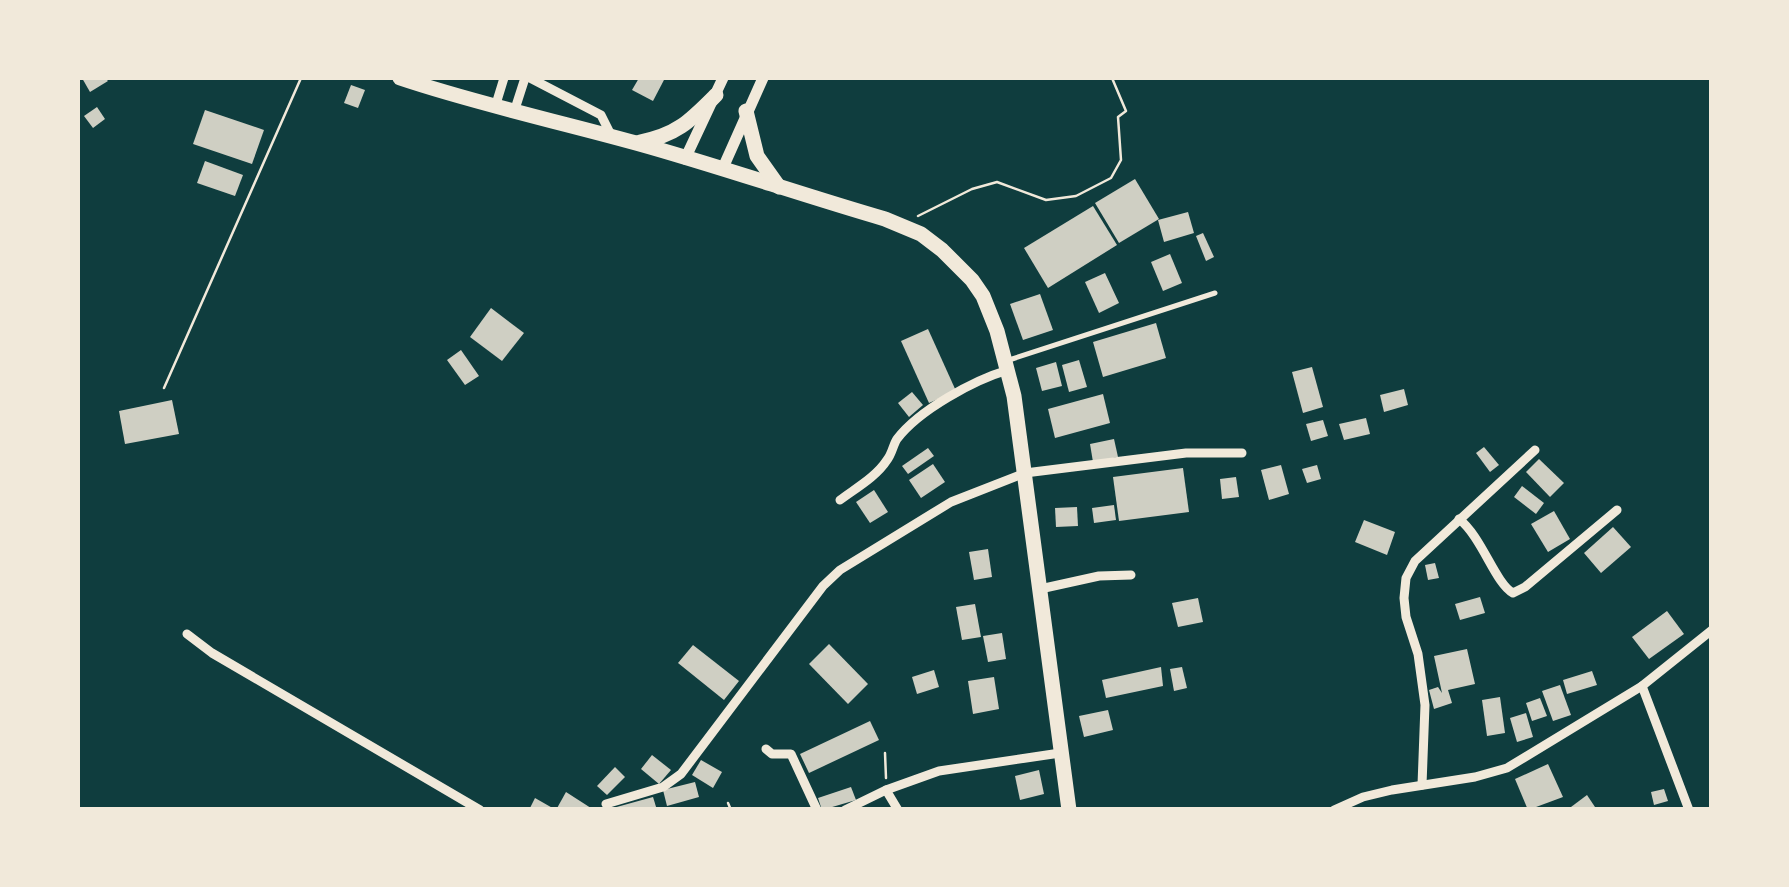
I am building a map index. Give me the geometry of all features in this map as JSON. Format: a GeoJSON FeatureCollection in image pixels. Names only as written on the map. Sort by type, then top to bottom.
{"type":"FeatureCollection","features":[{"type":"Feature","properties":{"kind":"highway"},"geometry":{"type":"LineString","coordinates":[[400,78],[636,143],[908,229],[942,250],[972,280],[992,315],[1007,365],[1070,810]]}},
{"type":"Feature","properties":{"kind":"highway"},"geometry":{"type":"LineString","coordinates":[[636,143],[664,138],[681,129],[716,95]]}},
{"type":"Feature","properties":{"kind":"highway"},"geometry":{"type":"LineString","coordinates":[[746,111],[757,156],[778,187]]}},
{"type":"Feature","properties":{"kind":"street"},"geometry":{"type":"LineString","coordinates":[[496,104],[504,78]]}},
{"type":"Feature","properties":{"kind":"street"},"geometry":{"type":"LineString","coordinates":[[515,109],[528,78],[600,114],[612,138]]}},
{"type":"Feature","properties":{"kind":"street"},"geometry":{"type":"LineString","coordinates":[[684,159],[723,78]]}},
{"type":"Feature","properties":{"kind":"street"},"geometry":{"type":"LineString","coordinates":[[722,170],[764,78]]}},
{"type":"Feature","properties":{"kind":"street"},"geometry":{"type":"LineString","coordinates":[[840,500],[881,468],[898,439],[934,405],[1007,365]]}},
{"type":"Feature","properties":{"kind":"street"},"geometry":{"type":"LineString","coordinates":[[1422,785],[1424,705],[1418,654],[1406,617],[1406,578],[1415,561],[1536,450]]}},
{"type":"Feature","properties":{"kind":"street"},"geometry":{"type":"LineString","coordinates":[[606,804],[663,787],[681,774],[764,661],[840,570],[951,502],[1025,473],[1186,452],[1242,452]]}},
{"type":"Feature","properties":{"kind":"street"},"geometry":{"type":"LineString","coordinates":[[1459,519],[1476,535],[1504,587],[1513,592],[1617,510]]}},
{"type":"Feature","properties":{"kind":"street"},"geometry":{"type":"LineString","coordinates":[[1040,589],[1099,576],[1130,575]]}},
{"type":"Feature","properties":{"kind":"street"},"geometry":{"type":"LineString","coordinates":[[1334,810],[1364,796],[1508,768],[1642,686],[1712,630]]}},
{"type":"Feature","properties":{"kind":"street"},"geometry":{"type":"LineString","coordinates":[[187,634],[212,654],[480,810]]}},
{"type":"Feature","properties":{"kind":"street"},"geometry":{"type":"LineString","coordinates":[[1642,686],[1690,810]]}},
{"type":"Feature","properties":{"kind":"street"},"geometry":{"type":"LineString","coordinates":[[766,749],[772,754],[790,754],[817,810]]}},
{"type":"Feature","properties":{"kind":"street"},"geometry":{"type":"LineString","coordinates":[[844,810],[939,771],[1060,752]]}},
{"type":"Feature","properties":{"kind":"street"},"geometry":{"type":"LineString","coordinates":[[886,790],[898,810]]}},
{"type":"Feature","properties":{"kind":"lane"},"geometry":{"type":"LineString","coordinates":[[1007,365],[1215,293]]}},
{"type":"Feature","properties":{"kind":"path"},"geometry":{"type":"LineString","coordinates":[[164,388],[301,78]]}},
{"type":"Feature","properties":{"kind":"path"},"geometry":{"type":"LineString","coordinates":[[908,229],[922,212],[996,182],[1046,200],[1076,196],[1111,178],[1121,160],[1118,117],[1126,111],[1112,78]]}},
{"type":"Feature","properties":{"kind":"path"},"geometry":{"type":"LineString","coordinates":[[885,753],[886,790]]}},
{"type":"Feature","properties":{"kind":"path"},"geometry":{"type":"LineString","coordinates":[[728,803],[730,810]]}},
{"type":"Feature","properties":{"kind":"building"},"geometry":{"type":"Polygon","coordinates":[[[82,78],[105,78],[108,81],[90,92],[82,78]]]}},
{"type":"Feature","properties":{"kind":"building"},"geometry":{"type":"Polygon","coordinates":[[[639,78],[665,78],[653,101],[632,90],[639,78]]]}},
{"type":"Feature","properties":{"kind":"building"},"geometry":{"type":"Polygon","coordinates":[[[351,85],[365,90],[358,108],[344,103],[351,85]]]}},
{"type":"Feature","properties":{"kind":"building"},"geometry":{"type":"Polygon","coordinates":[[[97,107],[105,119],[93,128],[84,116],[97,107]]]}},
{"type":"Feature","properties":{"kind":"building"},"geometry":{"type":"Polygon","coordinates":[[[205,110],[264,130],[252,164],[193,144],[205,110]]]}},
{"type":"Feature","properties":{"kind":"building"},"geometry":{"type":"Polygon","coordinates":[[[205,161],[243,175],[235,196],[197,183],[205,161]]]}},
{"type":"Feature","properties":{"kind":"building"},"geometry":{"type":"Polygon","coordinates":[[[1135,179],[1159,219],[1119,243],[1095,203],[1135,179]]]}},
{"type":"Feature","properties":{"kind":"building"},"geometry":{"type":"Polygon","coordinates":[[[1093,206],[1117,245],[1048,288],[1024,248],[1093,206]]]}},
{"type":"Feature","properties":{"kind":"building"},"geometry":{"type":"Polygon","coordinates":[[[1188,212],[1194,233],[1164,242],[1158,220],[1188,212]]]}},
{"type":"Feature","properties":{"kind":"building"},"geometry":{"type":"Polygon","coordinates":[[[1203,233],[1214,257],[1206,261],[1196,236],[1203,233]]]}},
{"type":"Feature","properties":{"kind":"building"},"geometry":{"type":"Polygon","coordinates":[[[1170,254],[1182,283],[1163,291],[1151,262],[1170,254]]]}},
{"type":"Feature","properties":{"kind":"building"},"geometry":{"type":"Polygon","coordinates":[[[1105,273],[1119,303],[1099,313],[1085,282],[1105,273]]]}},
{"type":"Feature","properties":{"kind":"building"},"geometry":{"type":"Polygon","coordinates":[[[1040,294],[1053,330],[1023,340],[1010,304],[1040,294]]]}},
{"type":"Feature","properties":{"kind":"building"},"geometry":{"type":"Polygon","coordinates":[[[491,308],[524,333],[502,361],[470,337],[491,308]]]}},
{"type":"Feature","properties":{"kind":"building"},"geometry":{"type":"Polygon","coordinates":[[[1156,323],[1166,358],[1103,377],[1093,342],[1156,323]]]}},
{"type":"Feature","properties":{"kind":"building"},"geometry":{"type":"Polygon","coordinates":[[[928,329],[956,391],[929,403],[901,341],[928,329]]]}},
{"type":"Feature","properties":{"kind":"building"},"geometry":{"type":"Polygon","coordinates":[[[461,350],[479,376],[465,385],[447,360],[461,350]]]}},
{"type":"Feature","properties":{"kind":"building"},"geometry":{"type":"Polygon","coordinates":[[[1079,360],[1087,387],[1069,392],[1062,365],[1079,360]]]}},
{"type":"Feature","properties":{"kind":"building"},"geometry":{"type":"Polygon","coordinates":[[[1056,362],[1062,386],[1042,391],[1036,368],[1056,362]]]}},
{"type":"Feature","properties":{"kind":"building"},"geometry":{"type":"Polygon","coordinates":[[[1312,367],[1323,407],[1303,413],[1292,372],[1312,367]]]}},
{"type":"Feature","properties":{"kind":"building"},"geometry":{"type":"Polygon","coordinates":[[[1404,389],[1408,405],[1384,412],[1380,395],[1404,389]]]}},
{"type":"Feature","properties":{"kind":"building"},"geometry":{"type":"Polygon","coordinates":[[[912,392],[923,405],[909,417],[898,403],[912,392]]]}},
{"type":"Feature","properties":{"kind":"building"},"geometry":{"type":"Polygon","coordinates":[[[1103,394],[1110,423],[1055,438],[1048,409],[1103,394]]]}},
{"type":"Feature","properties":{"kind":"building"},"geometry":{"type":"Polygon","coordinates":[[[172,400],[179,434],[125,444],[119,411],[172,400]]]}},
{"type":"Feature","properties":{"kind":"building"},"geometry":{"type":"Polygon","coordinates":[[[1366,418],[1370,434],[1344,440],[1339,424],[1366,418]]]}},
{"type":"Feature","properties":{"kind":"building"},"geometry":{"type":"Polygon","coordinates":[[[1323,420],[1328,436],[1311,441],[1306,424],[1323,420]]]}},
{"type":"Feature","properties":{"kind":"building"},"geometry":{"type":"Polygon","coordinates":[[[1114,439],[1118,457],[1093,462],[1090,444],[1114,439]]]}},
{"type":"Feature","properties":{"kind":"building"},"geometry":{"type":"Polygon","coordinates":[[[1484,447],[1499,465],[1490,472],[1476,453],[1484,447]]]}},
{"type":"Feature","properties":{"kind":"building"},"geometry":{"type":"Polygon","coordinates":[[[928,448],[934,456],[908,474],[902,466],[928,448]]]}},
{"type":"Feature","properties":{"kind":"building"},"geometry":{"type":"Polygon","coordinates":[[[1539,459],[1564,483],[1550,497],[1526,472],[1539,459]]]}},
{"type":"Feature","properties":{"kind":"building"},"geometry":{"type":"Polygon","coordinates":[[[933,464],[945,482],[921,498],[909,480],[933,464]]]}},
{"type":"Feature","properties":{"kind":"building"},"geometry":{"type":"Polygon","coordinates":[[[1281,465],[1289,494],[1269,500],[1261,470],[1281,465]]]}},
{"type":"Feature","properties":{"kind":"building"},"geometry":{"type":"Polygon","coordinates":[[[1317,465],[1321,479],[1307,483],[1302,469],[1317,465]]]}},
{"type":"Feature","properties":{"kind":"building"},"geometry":{"type":"Polygon","coordinates":[[[1183,468],[1189,512],[1119,521],[1113,477],[1183,468]]]}},
{"type":"Feature","properties":{"kind":"building"},"geometry":{"type":"Polygon","coordinates":[[[1236,477],[1239,497],[1222,499],[1220,479],[1236,477]]]}},
{"type":"Feature","properties":{"kind":"building"},"geometry":{"type":"Polygon","coordinates":[[[1522,486],[1544,503],[1536,514],[1514,497],[1522,486]]]}},
{"type":"Feature","properties":{"kind":"building"},"geometry":{"type":"Polygon","coordinates":[[[874,490],[888,512],[870,523],[856,502],[874,490]]]}},
{"type":"Feature","properties":{"kind":"building"},"geometry":{"type":"Polygon","coordinates":[[[1114,505],[1116,520],[1094,523],[1092,508],[1114,505]]]}},
{"type":"Feature","properties":{"kind":"building"},"geometry":{"type":"Polygon","coordinates":[[[1077,507],[1078,526],[1056,527],[1055,508],[1077,507]]]}},
{"type":"Feature","properties":{"kind":"building"},"geometry":{"type":"Polygon","coordinates":[[[1554,511],[1570,539],[1548,552],[1531,524],[1554,511]]]}},
{"type":"Feature","properties":{"kind":"building"},"geometry":{"type":"Polygon","coordinates":[[[1364,520],[1395,532],[1387,555],[1355,542],[1364,520]]]}},
{"type":"Feature","properties":{"kind":"building"},"geometry":{"type":"Polygon","coordinates":[[[1613,527],[1631,547],[1601,573],[1584,553],[1613,527]]]}},
{"type":"Feature","properties":{"kind":"building"},"geometry":{"type":"Polygon","coordinates":[[[988,549],[992,577],[974,580],[969,552],[988,549]]]}},
{"type":"Feature","properties":{"kind":"building"},"geometry":{"type":"Polygon","coordinates":[[[1435,563],[1439,578],[1428,580],[1425,565],[1435,563]]]}},
{"type":"Feature","properties":{"kind":"building"},"geometry":{"type":"Polygon","coordinates":[[[1480,597],[1485,613],[1460,620],[1455,604],[1480,597]]]}},
{"type":"Feature","properties":{"kind":"building"},"geometry":{"type":"Polygon","coordinates":[[[1198,598],[1203,622],[1178,627],[1172,603],[1198,598]]]}},
{"type":"Feature","properties":{"kind":"building"},"geometry":{"type":"Polygon","coordinates":[[[975,604],[981,637],[962,640],[956,607],[975,604]]]}},
{"type":"Feature","properties":{"kind":"building"},"geometry":{"type":"Polygon","coordinates":[[[1667,611],[1684,634],[1649,659],[1632,637],[1667,611]]]}},
{"type":"Feature","properties":{"kind":"building"},"geometry":{"type":"Polygon","coordinates":[[[1002,633],[1006,659],[988,662],[983,636],[1002,633]]]}},
{"type":"Feature","properties":{"kind":"building"},"geometry":{"type":"Polygon","coordinates":[[[829,644],[868,684],[848,704],[809,664],[829,644]]]}},
{"type":"Feature","properties":{"kind":"building"},"geometry":{"type":"Polygon","coordinates":[[[693,645],[739,681],[724,700],[678,663],[693,645]]]}},
{"type":"Feature","properties":{"kind":"building"},"geometry":{"type":"Polygon","coordinates":[[[1467,649],[1475,684],[1448,690],[1452,703],[1434,709],[1429,690],[1438,687],[1442,693],[1434,656],[1467,649]]]}},
{"type":"Feature","properties":{"kind":"building"},"geometry":{"type":"Polygon","coordinates":[[[1161,667],[1163,686],[1106,698],[1102,680],[1161,667]]]}},
{"type":"Feature","properties":{"kind":"building"},"geometry":{"type":"Polygon","coordinates":[[[1182,667],[1187,688],[1174,691],[1170,669],[1182,667]]]}},
{"type":"Feature","properties":{"kind":"building"},"geometry":{"type":"Polygon","coordinates":[[[934,670],[939,687],[917,694],[912,677],[934,670]]]}},
{"type":"Feature","properties":{"kind":"building"},"geometry":{"type":"Polygon","coordinates":[[[1592,671],[1597,685],[1567,694],[1563,680],[1592,671]]]}},
{"type":"Feature","properties":{"kind":"building"},"geometry":{"type":"Polygon","coordinates":[[[994,677],[999,709],[973,714],[968,681],[994,677]]]}},
{"type":"Feature","properties":{"kind":"building"},"geometry":{"type":"Polygon","coordinates":[[[1560,685],[1571,715],[1553,721],[1542,691],[1560,685]]]}},
{"type":"Feature","properties":{"kind":"building"},"geometry":{"type":"Polygon","coordinates":[[[1500,697],[1505,733],[1487,736],[1482,700],[1500,697]]]}},
{"type":"Feature","properties":{"kind":"building"},"geometry":{"type":"Polygon","coordinates":[[[1540,698],[1547,716],[1532,721],[1526,703],[1540,698]]]}},
{"type":"Feature","properties":{"kind":"building"},"geometry":{"type":"Polygon","coordinates":[[[1108,710],[1113,730],[1084,737],[1079,716],[1108,710]]]}},
{"type":"Feature","properties":{"kind":"building"},"geometry":{"type":"Polygon","coordinates":[[[1526,713],[1533,737],[1517,742],[1510,718],[1526,713]]]}},
{"type":"Feature","properties":{"kind":"building"},"geometry":{"type":"Polygon","coordinates":[[[870,721],[879,740],[809,773],[800,754],[870,721]]]}},
{"type":"Feature","properties":{"kind":"building"},"geometry":{"type":"Polygon","coordinates":[[[652,755],[671,770],[659,784],[641,769],[652,755]]]}},
{"type":"Feature","properties":{"kind":"building"},"geometry":{"type":"Polygon","coordinates":[[[701,760],[722,772],[713,788],[692,775],[701,760]]]}},
{"type":"Feature","properties":{"kind":"building"},"geometry":{"type":"Polygon","coordinates":[[[1548,764],[1563,797],[1528,810],[1515,779],[1548,764]]]}},
{"type":"Feature","properties":{"kind":"building"},"geometry":{"type":"Polygon","coordinates":[[[615,767],[625,777],[607,795],[597,786],[615,767]]]}},
{"type":"Feature","properties":{"kind":"building"},"geometry":{"type":"Polygon","coordinates":[[[1039,770],[1044,794],[1020,800],[1015,776],[1039,770]]]}},
{"type":"Feature","properties":{"kind":"building"},"geometry":{"type":"Polygon","coordinates":[[[695,782],[699,797],[667,806],[663,790],[695,782]]]}},
{"type":"Feature","properties":{"kind":"building"},"geometry":{"type":"Polygon","coordinates":[[[851,787],[856,800],[822,810],[818,798],[851,787]]]}},
{"type":"Feature","properties":{"kind":"building"},"geometry":{"type":"Polygon","coordinates":[[[1664,789],[1668,801],[1654,805],[1651,792],[1664,789]]]}},
{"type":"Feature","properties":{"kind":"building"},"geometry":{"type":"Polygon","coordinates":[[[566,792],[594,810],[556,810],[566,792]]]}},
{"type":"Feature","properties":{"kind":"building"},"geometry":{"type":"Polygon","coordinates":[[[1587,795],[1597,810],[1567,810],[1587,795]]]}},
{"type":"Feature","properties":{"kind":"building"},"geometry":{"type":"Polygon","coordinates":[[[653,797],[657,810],[613,810],[613,808],[653,797]]]}},
{"type":"Feature","properties":{"kind":"building"},"geometry":{"type":"Polygon","coordinates":[[[535,798],[556,810],[529,810],[535,798]]]}}]}
